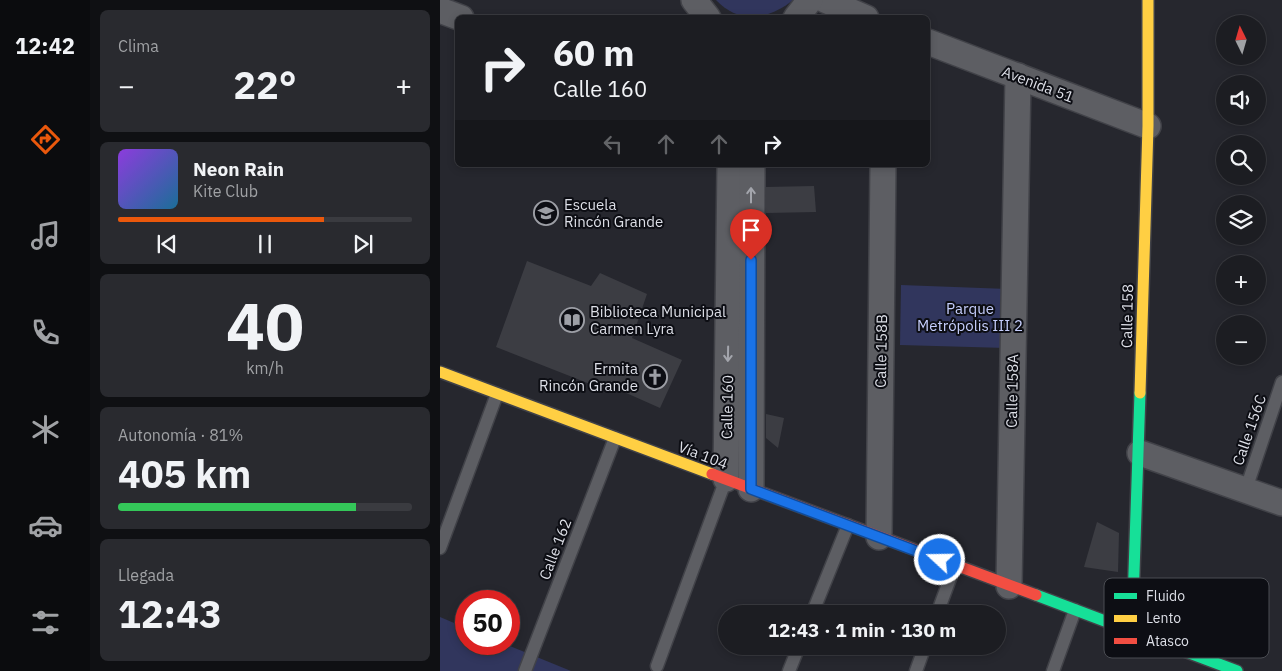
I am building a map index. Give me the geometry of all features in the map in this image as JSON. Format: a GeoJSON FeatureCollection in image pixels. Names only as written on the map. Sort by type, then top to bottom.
{"type":"FeatureCollection","features":[{"type":"Feature","properties":{"kind":"main road","name":"Calle 158"},"geometry":{"type":"LineString","coordinates":[[1134,578],[1140,453],[1148,126],[1148,0]]}},
{"type":"Feature","properties":{"kind":"main road","name":"Vía 104"},"geometry":{"type":"LineString","coordinates":[[440,372],[1104,621]]}},
{"type":"Feature","properties":{"kind":"main road","name":"Vía 104"},"geometry":{"type":"LineString","coordinates":[[1190,658],[1237,671]]}},
{"type":"Feature","properties":{"kind":"street"},"geometry":{"type":"LineString","coordinates":[[694,0],[706,15]]}},
{"type":"Feature","properties":{"kind":"street"},"geometry":{"type":"LineString","coordinates":[[798,15],[810,0]]}},
{"type":"Feature","properties":{"kind":"street"},"geometry":{"type":"LineString","coordinates":[[825,0],[859,15]]}},
{"type":"Feature","properties":{"kind":"street"},"geometry":{"type":"LineString","coordinates":[[440,10],[455,16]]}},
{"type":"Feature","properties":{"kind":"street","name":"Avenida 51"},"geometry":{"type":"LineString","coordinates":[[930,43],[1148,126]]}},
{"type":"Feature","properties":{"kind":"street","name":"Calle 158A"},"geometry":{"type":"LineString","coordinates":[[1009,586],[1018,76]]}},
{"type":"Feature","properties":{"kind":"street","name":"Calle 160"},"geometry":{"type":"LineString","coordinates":[[726,480],[730,167]]}},
{"type":"Feature","properties":{"kind":"street","name":"Calle 160"},"geometry":{"type":"LineString","coordinates":[[751,489],[752,167]]}},
{"type":"Feature","properties":{"kind":"street","name":"Calle 158B"},"geometry":{"type":"LineString","coordinates":[[879,537],[883,167]]}},
{"type":"Feature","properties":{"kind":"street"},"geometry":{"type":"LineString","coordinates":[[1140,453],[1282,503]]}},
{"type":"Feature","properties":{"kind":"lane","name":"Calle 156C"},"geometry":{"type":"LineString","coordinates":[[1246,489],[1282,382]]}},
{"type":"Feature","properties":{"kind":"lane"},"geometry":{"type":"LineString","coordinates":[[440,548],[497,394]]}},
{"type":"Feature","properties":{"kind":"lane","name":"Calle 162"},"geometry":{"type":"LineString","coordinates":[[525,671],[615,438]]}},
{"type":"Feature","properties":{"kind":"lane","name":"Calle 160"},"geometry":{"type":"LineString","coordinates":[[657,666],[726,480]]}},
{"type":"Feature","properties":{"kind":"lane"},"geometry":{"type":"LineString","coordinates":[[816,605],[848,525]]}},
{"type":"Feature","properties":{"kind":"lane"},"geometry":{"type":"LineString","coordinates":[[940,605],[955,565]]}},
{"type":"Feature","properties":{"kind":"lane"},"geometry":{"type":"LineString","coordinates":[[1053,671],[1075,610]]}},
{"type":"Feature","properties":{"kind":"lane"},"geometry":{"type":"LineString","coordinates":[[789,671],[795,655]]}},
{"type":"Feature","properties":{"kind":"lane"},"geometry":{"type":"LineString","coordinates":[[916,671],[922,655]]}},
{"type":"Feature","properties":{"kind":"green space"},"geometry":{"type":"Polygon","coordinates":[[[716,0],[793,0],[774,12],[765,15],[741,15],[725,8],[716,0]]]}},
{"type":"Feature","properties":{"kind":"green space","name":"Parque Metrópolis III 2"},"geometry":{"type":"Polygon","coordinates":[[[901,285],[1008,289],[1006,348],[900,345],[901,285]]]}},
{"type":"Feature","properties":{"kind":"green space"},"geometry":{"type":"Polygon","coordinates":[[[440,617],[455,623],[455,655],[520,655],[520,650],[571,671],[440,671],[440,617]]]}},
{"type":"Feature","properties":{"kind":"building"},"geometry":{"type":"Polygon","coordinates":[[[814,186],[816,212],[766,213],[766,187],[814,186]]]}},
{"type":"Feature","properties":{"kind":"building","name":"Biblioteca Municipal Carmen Lyra"},"geometry":{"type":"Polygon","coordinates":[[[527,261],[591,286],[600,273],[647,294],[632,338],[682,360],[660,408],[615,388],[613,393],[496,347],[527,261]]]}},
{"type":"Feature","properties":{"kind":"building"},"geometry":{"type":"Polygon","coordinates":[[[766,414],[784,418],[778,448],[766,438],[766,414]]]}},
{"type":"Feature","properties":{"kind":"building"},"geometry":{"type":"Polygon","coordinates":[[[1097,522],[1119,533],[1118,572],[1084,567],[1097,522]]]}},
{"type":"Feature","properties":{"kind":"traffic: fast"},"geometry":{"type":"LineString","coordinates":[[1134,578],[1140,393]]}},
{"type":"Feature","properties":{"kind":"traffic: fast"},"geometry":{"type":"LineString","coordinates":[[1036,595],[1104,621]]}},
{"type":"Feature","properties":{"kind":"traffic: fast"},"geometry":{"type":"LineString","coordinates":[[1203,658],[1237,671]]}},
{"type":"Feature","properties":{"kind":"traffic: slow"},"geometry":{"type":"LineString","coordinates":[[1140,393],[1148,126],[1148,0]]}},
{"type":"Feature","properties":{"kind":"traffic: slow"},"geometry":{"type":"LineString","coordinates":[[440,372],[712,474]]}},
{"type":"Feature","properties":{"kind":"traffic: jam"},"geometry":{"type":"LineString","coordinates":[[712,474],[1036,595]]}},
{"type":"Feature","properties":{"kind":"place","name":"Escuela Rincón Grande"},"geometry":{"type":"Point","coordinates":[546,213]}},
{"type":"Feature","properties":{"kind":"place","name":"Biblioteca Municipal Carmen Lyra"},"geometry":{"type":"Point","coordinates":[572,320]}},
{"type":"Feature","properties":{"kind":"place","name":"Ermita Rincón Grande"},"geometry":{"type":"Point","coordinates":[655,377]}},
{"type":"Feature","properties":{"kind":"route"},"geometry":{"type":"LineString","coordinates":[[751,260],[751,489],[940,560]]}}]}
